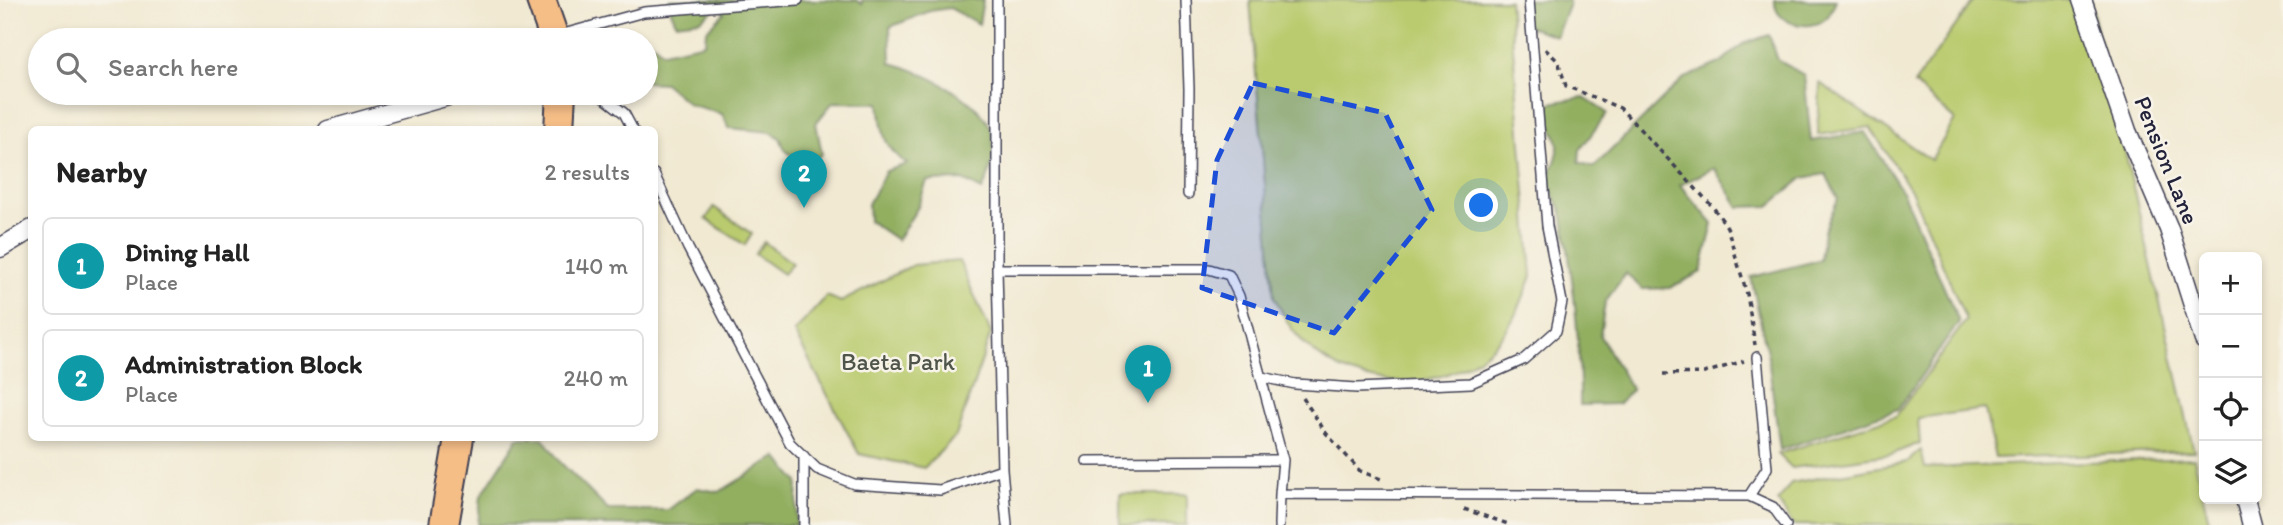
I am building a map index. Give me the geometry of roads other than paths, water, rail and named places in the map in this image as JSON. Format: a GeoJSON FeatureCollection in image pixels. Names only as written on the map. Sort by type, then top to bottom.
{"type":"FeatureCollection","features":[{"type":"Feature","properties":{"kind":"main road"},"geometry":{"type":"LineString","coordinates":[[541,0],[551,28]]}},
{"type":"Feature","properties":{"kind":"main road"},"geometry":{"type":"LineString","coordinates":[[559,126],[560,105]]}},
{"type":"Feature","properties":{"kind":"main road"},"geometry":{"type":"LineString","coordinates":[[444,525],[458,441]]}},
{"type":"Feature","properties":{"kind":"street","name":"Pension Lane"},"geometry":{"type":"LineString","coordinates":[[2082,0],[2127,131],[2169,229],[2199,324]]}},
{"type":"Feature","properties":{"kind":"street"},"geometry":{"type":"LineString","coordinates":[[342,126],[417,105]]}},
{"type":"Feature","properties":{"kind":"street"},"geometry":{"type":"LineString","coordinates":[[0,248],[28,231]]}},
{"type":"Feature","properties":{"kind":"street"},"geometry":{"type":"LineString","coordinates":[[2246,504],[2252,525]]}},
{"type":"Feature","properties":{"kind":"lane"},"geometry":{"type":"LineString","coordinates":[[589,28],[645,12],[798,0]]}},
{"type":"Feature","properties":{"kind":"lane"},"geometry":{"type":"LineString","coordinates":[[997,0],[996,269],[1002,468],[1007,525]]}},
{"type":"Feature","properties":{"kind":"lane"},"geometry":{"type":"LineString","coordinates":[[1186,0],[1188,194]]}},
{"type":"Feature","properties":{"kind":"lane"},"geometry":{"type":"LineString","coordinates":[[1262,377],[1295,384],[1357,388],[1471,383],[1523,360],[1556,331],[1562,302],[1547,226],[1529,0]]}},
{"type":"Feature","properties":{"kind":"lane"},"geometry":{"type":"LineString","coordinates":[[614,105],[624,113],[631,126]]}},
{"type":"Feature","properties":{"kind":"lane"},"geometry":{"type":"LineString","coordinates":[[658,183],[688,248],[790,443],[817,469],[854,484],[940,490],[1002,468]]}},
{"type":"Feature","properties":{"kind":"lane"},"geometry":{"type":"LineString","coordinates":[[996,269],[1209,269],[1228,275],[1239,296],[1283,460],[1279,525]]}},
{"type":"Feature","properties":{"kind":"lane"},"geometry":{"type":"LineString","coordinates":[[1749,496],[1767,468],[1757,357]]}},
{"type":"Feature","properties":{"kind":"lane"},"geometry":{"type":"LineString","coordinates":[[804,456],[804,525]]}},
{"type":"Feature","properties":{"kind":"lane"},"geometry":{"type":"LineString","coordinates":[[1087,461],[1283,460]]}},
{"type":"Feature","properties":{"kind":"lane"},"geometry":{"type":"LineString","coordinates":[[1280,494],[1749,496],[1773,507],[1786,525]]}},
{"type":"Feature","properties":{"kind":"place","name":"Administration Block"},"geometry":{"type":"Point","coordinates":[804,208]}},
{"type":"Feature","properties":{"kind":"place","name":"Dining Hall"},"geometry":{"type":"Point","coordinates":[1148,403]}},
{"type":"Feature","properties":{"kind":"park label","name":"Baeta Park"},"geometry":{"type":"Point","coordinates":[898,361]}}]}
